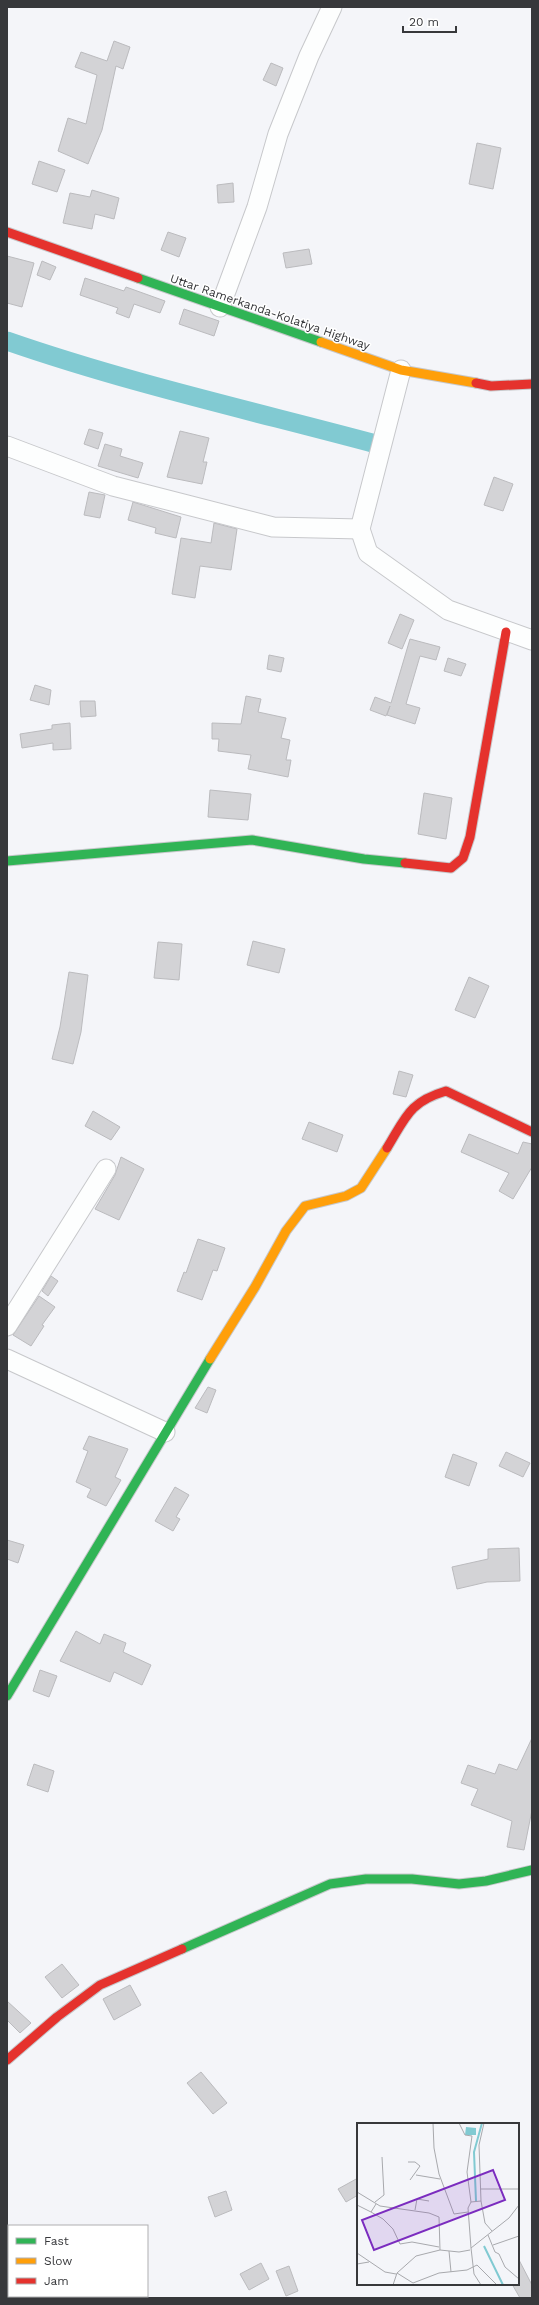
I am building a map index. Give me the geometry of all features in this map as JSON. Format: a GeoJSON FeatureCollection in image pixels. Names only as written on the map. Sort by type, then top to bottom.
{"type":"FeatureCollection","features":[{"type":"Feature","properties":{"kind":"street"},"geometry":{"type":"LineString","coordinates":[[220,307],[256,207],[278,134],[309,56],[332,7]]}},
{"type":"Feature","properties":{"kind":"street","name":"Uttar Ramerkanda-Kolatiya Highway"},"geometry":{"type":"LineString","coordinates":[[7,232],[401,370],[492,386],[532,384]]}},
{"type":"Feature","properties":{"kind":"street"},"geometry":{"type":"LineString","coordinates":[[401,370],[360,530],[368,553],[448,610],[506,632],[532,640]]}},
{"type":"Feature","properties":{"kind":"street"},"geometry":{"type":"LineString","coordinates":[[7,446],[112,486],[273,527],[360,530]]}},
{"type":"Feature","properties":{"kind":"street"},"geometry":{"type":"LineString","coordinates":[[7,861],[252,840],[364,859],[451,868],[463,858],[470,837],[506,632]]}},
{"type":"Feature","properties":{"kind":"street"},"geometry":{"type":"LineString","coordinates":[[7,1696],[165,1432],[255,1287],[286,1231],[304,1206],[346,1196],[360,1188],[411,1109],[426,1096],[446,1091],[532,1132]]}},
{"type":"Feature","properties":{"kind":"street"},"geometry":{"type":"LineString","coordinates":[[7,1326],[106,1169]]}},
{"type":"Feature","properties":{"kind":"street"},"geometry":{"type":"LineString","coordinates":[[7,1359],[165,1432]]}},
{"type":"Feature","properties":{"kind":"street"},"geometry":{"type":"LineString","coordinates":[[7,2060],[57,2017],[100,1985],[330,1884],[366,1879],[412,1879],[459,1884],[486,1881],[532,1870]]}},
{"type":"Feature","properties":{"kind":"building"},"geometry":{"type":"Polygon","coordinates":[[[114,41],[130,47],[123,69],[116,66],[102,130],[88,164],[58,151],[68,118],[86,124],[97,75],[75,67],[81,52],[107,61],[114,41]]]}},
{"type":"Feature","properties":{"kind":"building"},"geometry":{"type":"Polygon","coordinates":[[[271,63],[283,68],[276,86],[263,80],[271,63]]]}},
{"type":"Feature","properties":{"kind":"building"},"geometry":{"type":"Polygon","coordinates":[[[477,143],[501,148],[493,189],[469,184],[477,143]]]}},
{"type":"Feature","properties":{"kind":"building"},"geometry":{"type":"Polygon","coordinates":[[[39,161],[65,170],[57,192],[32,184],[39,161]]]}},
{"type":"Feature","properties":{"kind":"building"},"geometry":{"type":"Polygon","coordinates":[[[233,183],[234,202],[218,203],[217,185],[233,183]]]}},
{"type":"Feature","properties":{"kind":"building"},"geometry":{"type":"Polygon","coordinates":[[[92,190],[119,198],[114,219],[95,214],[92,229],[63,223],[70,193],[90,197],[92,190]]]}},
{"type":"Feature","properties":{"kind":"building"},"geometry":{"type":"Polygon","coordinates":[[[168,232],[186,238],[179,257],[161,250],[168,232]]]}},
{"type":"Feature","properties":{"kind":"building"},"geometry":{"type":"Polygon","coordinates":[[[309,249],[312,264],[286,268],[283,253],[309,249]]]}},
{"type":"Feature","properties":{"kind":"building"},"geometry":{"type":"Polygon","coordinates":[[[7,256],[34,263],[22,307],[7,303],[7,256]]]}},
{"type":"Feature","properties":{"kind":"building"},"geometry":{"type":"Polygon","coordinates":[[[42,261],[56,267],[50,280],[37,275],[42,261]]]}},
{"type":"Feature","properties":{"kind":"building"},"geometry":{"type":"Polygon","coordinates":[[[85,278],[124,291],[126,287],[165,301],[160,313],[134,304],[129,318],[116,313],[118,308],[80,295],[85,278]]]}},
{"type":"Feature","properties":{"kind":"building"},"geometry":{"type":"Polygon","coordinates":[[[184,309],[219,321],[214,336],[179,324],[184,309]]]}},
{"type":"Feature","properties":{"kind":"building"},"geometry":{"type":"Polygon","coordinates":[[[89,429],[103,433],[98,449],[84,444],[89,429]]]}},
{"type":"Feature","properties":{"kind":"building"},"geometry":{"type":"Polygon","coordinates":[[[180,431],[209,438],[203,462],[207,462],[202,484],[167,477],[180,431]]]}},
{"type":"Feature","properties":{"kind":"building"},"geometry":{"type":"Polygon","coordinates":[[[105,444],[122,449],[120,456],[143,463],[138,478],[98,466],[105,444]]]}},
{"type":"Feature","properties":{"kind":"building"},"geometry":{"type":"Polygon","coordinates":[[[494,477],[513,484],[503,511],[484,505],[494,477]]]}},
{"type":"Feature","properties":{"kind":"building"},"geometry":{"type":"Polygon","coordinates":[[[89,492],[105,495],[100,518],[84,515],[89,492]]]}},
{"type":"Feature","properties":{"kind":"building"},"geometry":{"type":"Polygon","coordinates":[[[133,502],[181,517],[176,538],[155,533],[156,528],[128,520],[133,502]]]}},
{"type":"Feature","properties":{"kind":"building"},"geometry":{"type":"Polygon","coordinates":[[[214,523],[237,529],[231,570],[200,566],[195,598],[172,594],[181,538],[211,543],[214,523]]]}},
{"type":"Feature","properties":{"kind":"building"},"geometry":{"type":"Polygon","coordinates":[[[400,614],[414,620],[402,649],[388,643],[400,614]]]}},
{"type":"Feature","properties":{"kind":"building"},"geometry":{"type":"Polygon","coordinates":[[[410,639],[440,647],[436,660],[420,656],[406,704],[420,708],[415,724],[387,715],[390,706],[386,716],[370,710],[375,697],[391,703],[410,639]]]}},
{"type":"Feature","properties":{"kind":"building"},"geometry":{"type":"Polygon","coordinates":[[[269,655],[284,658],[281,672],[267,669],[269,655]]]}},
{"type":"Feature","properties":{"kind":"building"},"geometry":{"type":"Polygon","coordinates":[[[448,658],[466,664],[461,676],[444,671],[448,658]]]}},
{"type":"Feature","properties":{"kind":"building"},"geometry":{"type":"Polygon","coordinates":[[[35,685],[51,690],[49,705],[30,700],[35,685]]]}},
{"type":"Feature","properties":{"kind":"building"},"geometry":{"type":"Polygon","coordinates":[[[246,696],[261,699],[258,712],[286,718],[281,738],[290,740],[286,760],[291,760],[288,777],[248,769],[251,755],[218,751],[219,739],[212,739],[212,723],[241,724],[246,696]]]}},
{"type":"Feature","properties":{"kind":"building"},"geometry":{"type":"Polygon","coordinates":[[[80,701],[95,701],[96,716],[81,717],[80,701]]]}},
{"type":"Feature","properties":{"kind":"building"},"geometry":{"type":"Polygon","coordinates":[[[70,723],[71,749],[53,750],[53,743],[22,748],[20,734],[52,729],[52,725],[70,723]]]}},
{"type":"Feature","properties":{"kind":"building"},"geometry":{"type":"Polygon","coordinates":[[[210,790],[251,794],[248,820],[208,817],[210,790]]]}},
{"type":"Feature","properties":{"kind":"building"},"geometry":{"type":"Polygon","coordinates":[[[424,793],[452,798],[446,839],[418,834],[424,793]]]}},
{"type":"Feature","properties":{"kind":"building"},"geometry":{"type":"Polygon","coordinates":[[[253,941],[285,949],[279,973],[247,965],[253,941]]]}},
{"type":"Feature","properties":{"kind":"building"},"geometry":{"type":"Polygon","coordinates":[[[158,942],[182,944],[179,980],[154,978],[158,942]]]}},
{"type":"Feature","properties":{"kind":"building"},"geometry":{"type":"Polygon","coordinates":[[[69,972],[88,975],[81,1032],[73,1064],[52,1059],[60,1027],[69,972]]]}},
{"type":"Feature","properties":{"kind":"building"},"geometry":{"type":"Polygon","coordinates":[[[469,977],[489,986],[475,1018],[455,1010],[469,977]]]}},
{"type":"Feature","properties":{"kind":"building"},"geometry":{"type":"Polygon","coordinates":[[[399,1071],[413,1075],[406,1097],[393,1094],[399,1071]]]}},
{"type":"Feature","properties":{"kind":"building"},"geometry":{"type":"Polygon","coordinates":[[[93,1111],[120,1127],[111,1140],[85,1126],[93,1111]]]}},
{"type":"Feature","properties":{"kind":"building"},"geometry":{"type":"Polygon","coordinates":[[[309,1122],[343,1135],[337,1152],[302,1139],[309,1122]]]}},
{"type":"Feature","properties":{"kind":"building"},"geometry":{"type":"Polygon","coordinates":[[[469,1134],[518,1154],[523,1142],[532,1144],[532,1167],[513,1199],[499,1191],[509,1173],[461,1152],[469,1134]]]}},
{"type":"Feature","properties":{"kind":"building"},"geometry":{"type":"Polygon","coordinates":[[[121,1157],[144,1169],[119,1220],[95,1209],[115,1175],[121,1157]]]}},
{"type":"Feature","properties":{"kind":"building"},"geometry":{"type":"Polygon","coordinates":[[[198,1239],[225,1248],[217,1271],[213,1270],[202,1300],[177,1291],[184,1272],[186,1273],[198,1239]]]}},
{"type":"Feature","properties":{"kind":"building"},"geometry":{"type":"Polygon","coordinates":[[[51,1276],[58,1281],[48,1296],[42,1291],[51,1276]]]}},
{"type":"Feature","properties":{"kind":"building"},"geometry":{"type":"Polygon","coordinates":[[[39,1296],[55,1307],[42,1325],[44,1326],[31,1346],[13,1335],[39,1296]]]}},
{"type":"Feature","properties":{"kind":"building"},"geometry":{"type":"Polygon","coordinates":[[[208,1387],[216,1390],[207,1413],[195,1408],[208,1387]]]}},
{"type":"Feature","properties":{"kind":"building"},"geometry":{"type":"Polygon","coordinates":[[[89,1436],[128,1449],[115,1477],[121,1480],[106,1506],[87,1497],[91,1489],[76,1482],[88,1451],[83,1449],[89,1436]]]}},
{"type":"Feature","properties":{"kind":"building"},"geometry":{"type":"Polygon","coordinates":[[[506,1452],[530,1463],[523,1477],[499,1466],[506,1452]]]}},
{"type":"Feature","properties":{"kind":"building"},"geometry":{"type":"Polygon","coordinates":[[[453,1454],[477,1463],[469,1486],[445,1477],[453,1454]]]}},
{"type":"Feature","properties":{"kind":"building"},"geometry":{"type":"Polygon","coordinates":[[[175,1487],[189,1495],[176,1517],[180,1519],[173,1531],[155,1521],[175,1487]]]}},
{"type":"Feature","properties":{"kind":"building"},"geometry":{"type":"Polygon","coordinates":[[[7,1540],[24,1545],[18,1563],[7,1559],[7,1540]]]}},
{"type":"Feature","properties":{"kind":"building"},"geometry":{"type":"Polygon","coordinates":[[[519,1548],[520,1581],[487,1582],[457,1589],[452,1567],[488,1559],[488,1549],[519,1548]]]}},
{"type":"Feature","properties":{"kind":"building"},"geometry":{"type":"Polygon","coordinates":[[[76,1631],[100,1644],[104,1634],[126,1643],[123,1652],[151,1665],[142,1685],[114,1672],[110,1682],[60,1661],[76,1631]]]}},
{"type":"Feature","properties":{"kind":"building"},"geometry":{"type":"Polygon","coordinates":[[[40,1670],[57,1676],[49,1697],[33,1691],[40,1670]]]}},
{"type":"Feature","properties":{"kind":"building"},"geometry":{"type":"Polygon","coordinates":[[[532,1738],[532,1810],[524,1850],[507,1847],[512,1821],[471,1805],[478,1789],[461,1783],[468,1765],[495,1774],[499,1764],[517,1770],[532,1738]]]}},
{"type":"Feature","properties":{"kind":"building"},"geometry":{"type":"Polygon","coordinates":[[[34,1764],[54,1771],[48,1792],[27,1785],[34,1764]]]}},
{"type":"Feature","properties":{"kind":"building"},"geometry":{"type":"Polygon","coordinates":[[[62,1964],[79,1985],[62,1998],[45,1977],[62,1964]]]}},
{"type":"Feature","properties":{"kind":"building"},"geometry":{"type":"Polygon","coordinates":[[[130,1985],[141,2005],[114,2020],[103,1999],[130,1985]]]}},
{"type":"Feature","properties":{"kind":"building"},"geometry":{"type":"Polygon","coordinates":[[[7,2001],[31,2023],[20,2033],[7,2020],[7,2001]]]}},
{"type":"Feature","properties":{"kind":"building"},"geometry":{"type":"Polygon","coordinates":[[[201,2072],[227,2103],[213,2114],[187,2083],[201,2072]]]}},
{"type":"Feature","properties":{"kind":"building"},"geometry":{"type":"Polygon","coordinates":[[[357,2179],[357,2196],[346,2202],[338,2189],[357,2179]]]}},
{"type":"Feature","properties":{"kind":"building"},"geometry":{"type":"Polygon","coordinates":[[[226,2191],[232,2210],[215,2217],[208,2197],[226,2191]]]}},
{"type":"Feature","properties":{"kind":"building"},"geometry":{"type":"Polygon","coordinates":[[[519,2260],[532,2285],[532,2298],[520,2298],[513,2285],[519,2285],[519,2260]]]}},
{"type":"Feature","properties":{"kind":"building"},"geometry":{"type":"Polygon","coordinates":[[[261,2263],[269,2279],[249,2290],[240,2274],[261,2263]]]}},
{"type":"Feature","properties":{"kind":"building"},"geometry":{"type":"Polygon","coordinates":[[[289,2266],[298,2291],[286,2296],[276,2271],[289,2266]]]}},
{"type":"Feature","properties":{"kind":"waterway"},"geometry":{"type":"LineString","coordinates":[[7,341],[144,383],[376,444]]}},
{"type":"Feature","properties":{"kind":"traffic: fast"},"geometry":{"type":"LineString","coordinates":[[138,278],[321,342]]}},
{"type":"Feature","properties":{"kind":"traffic: fast"},"geometry":{"type":"LineString","coordinates":[[7,861],[252,840],[364,859],[405,863]]}},
{"type":"Feature","properties":{"kind":"traffic: fast"},"geometry":{"type":"LineString","coordinates":[[7,1696],[210,1359]]}},
{"type":"Feature","properties":{"kind":"traffic: fast"},"geometry":{"type":"LineString","coordinates":[[182,1949],[330,1884],[366,1879],[412,1879],[459,1884],[486,1881],[532,1870]]}},
{"type":"Feature","properties":{"kind":"traffic: slow"},"geometry":{"type":"LineString","coordinates":[[321,342],[401,370],[476,383]]}},
{"type":"Feature","properties":{"kind":"traffic: slow"},"geometry":{"type":"LineString","coordinates":[[210,1359],[255,1287],[286,1231],[305,1206],[346,1196],[361,1188],[387,1148]]}},
{"type":"Feature","properties":{"kind":"traffic: jam"},"geometry":{"type":"LineString","coordinates":[[7,232],[138,278]]}},
{"type":"Feature","properties":{"kind":"traffic: jam"},"geometry":{"type":"LineString","coordinates":[[476,383],[491,386],[532,384]]}},
{"type":"Feature","properties":{"kind":"traffic: jam"},"geometry":{"type":"LineString","coordinates":[[405,863],[451,868],[463,858],[470,837],[506,632]]}},
{"type":"Feature","properties":{"kind":"traffic: jam"},"geometry":{"type":"LineString","coordinates":[[387,1148],[404,1119],[416,1106],[424,1100],[446,1091],[532,1132]]}},
{"type":"Feature","properties":{"kind":"traffic: jam"},"geometry":{"type":"LineString","coordinates":[[7,2060],[57,2017],[100,1985],[182,1949]]}}]}
